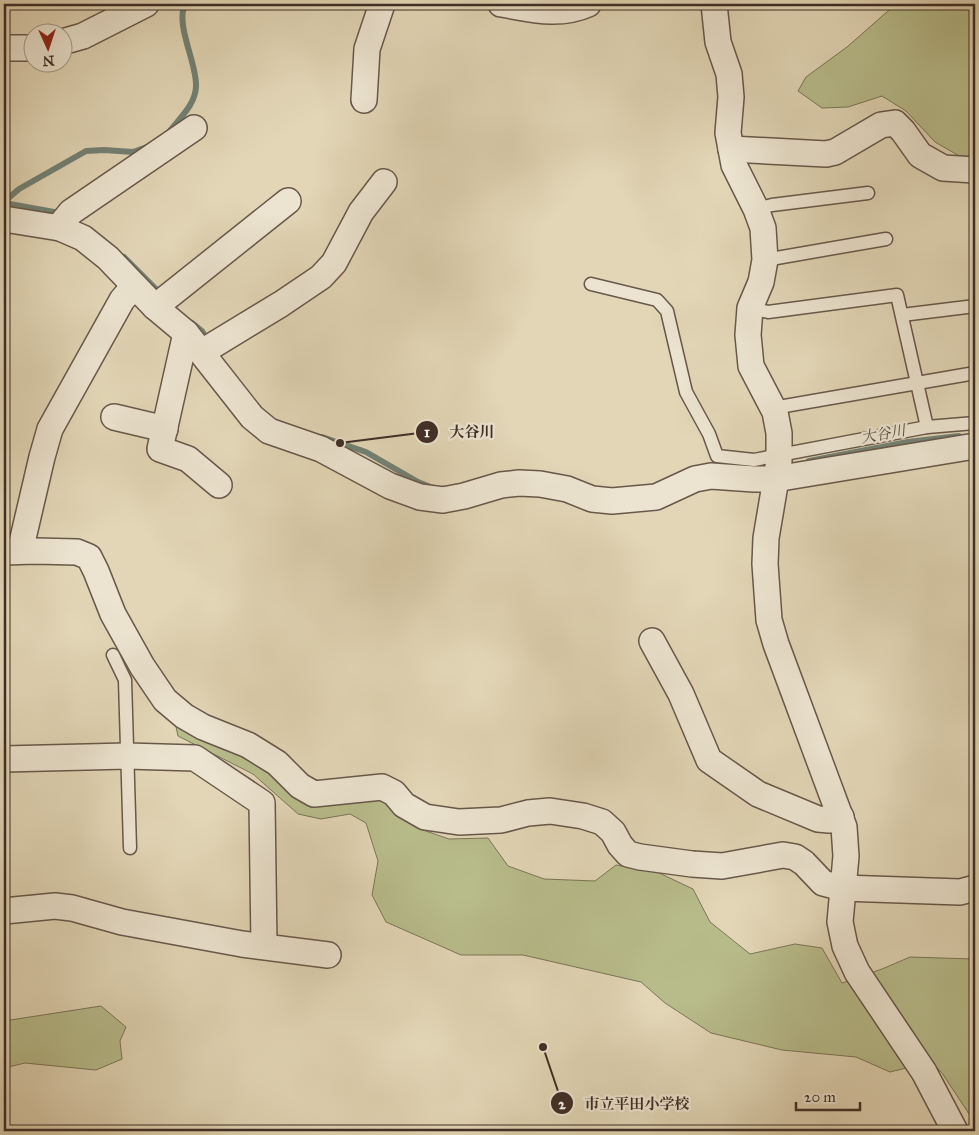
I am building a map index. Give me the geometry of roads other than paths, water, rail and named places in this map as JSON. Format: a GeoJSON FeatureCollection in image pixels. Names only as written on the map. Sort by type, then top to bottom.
{"type":"FeatureCollection","features":[{"type":"Feature","properties":{"kind":"street"},"geometry":{"type":"LineString","coordinates":[[72,39],[83,36],[146,4]]}},
{"type":"Feature","properties":{"kind":"street"},"geometry":{"type":"LineString","coordinates":[[364,100],[367,49],[382,4]]}},
{"type":"Feature","properties":{"kind":"street"},"geometry":{"type":"LineString","coordinates":[[501,4],[554,12],[579,8],[588,4]]}},
{"type":"Feature","properties":{"kind":"street"},"geometry":{"type":"LineString","coordinates":[[714,4],[718,42],[729,74],[731,97],[728,133],[734,165],[764,228],[765,260],[762,282],[750,308],[748,335],[751,366],[773,408],[779,433],[777,467],[765,546],[769,620],[776,644],[844,827],[846,856],[840,922],[845,946],[857,972],[924,1072],[955,1131]]}},
{"type":"Feature","properties":{"kind":"street"},"geometry":{"type":"LineString","coordinates":[[4,48],[22,48]]}},
{"type":"Feature","properties":{"kind":"street"},"geometry":{"type":"LineString","coordinates":[[731,150],[826,154],[835,152],[881,124],[895,123],[920,155],[943,168],[975,170]]}},
{"type":"Feature","properties":{"kind":"street"},"geometry":{"type":"LineString","coordinates":[[4,219],[64,221],[194,128]]}},
{"type":"Feature","properties":{"kind":"street"},"geometry":{"type":"LineString","coordinates":[[210,347],[281,304],[321,277],[334,263],[361,212],[384,182]]}},
{"type":"Feature","properties":{"kind":"street"},"geometry":{"type":"LineString","coordinates":[[162,301],[288,200]]}},
{"type":"Feature","properties":{"kind":"street"},"geometry":{"type":"LineString","coordinates":[[64,221],[108,258],[134,286],[162,301],[186,333],[210,347],[252,417],[269,431],[322,449],[390,486],[420,497],[443,500],[520,482],[567,489],[592,499],[612,501],[656,498],[695,479],[711,476],[754,480],[777,467],[975,446]]}},
{"type":"Feature","properties":{"kind":"street"},"geometry":{"type":"LineString","coordinates":[[134,286],[122,300],[50,429],[12,552],[77,552],[88,557],[96,571],[113,614],[142,666],[165,700],[184,716],[203,727],[248,745],[277,763],[300,786],[314,794],[382,787],[394,793],[404,805],[425,816],[459,822],[501,820],[528,812],[550,811],[584,816],[602,822],[613,832],[620,845],[628,854],[692,864],[722,866],[783,855],[795,857],[804,863],[823,883],[842,888],[960,892],[975,888]]}},
{"type":"Feature","properties":{"kind":"street"},"geometry":{"type":"LineString","coordinates":[[186,333],[160,448],[188,459],[219,485]]}},
{"type":"Feature","properties":{"kind":"street"},"geometry":{"type":"LineString","coordinates":[[114,417],[164,430]]}},
{"type":"Feature","properties":{"kind":"street"},"geometry":{"type":"LineString","coordinates":[[652,641],[681,694],[709,760],[758,794],[818,819],[829,820],[841,817]]}},
{"type":"Feature","properties":{"kind":"street"},"geometry":{"type":"LineString","coordinates":[[4,758],[127,756],[195,758],[262,803],[264,946]]}},
{"type":"Feature","properties":{"kind":"street"},"geometry":{"type":"LineString","coordinates":[[4,911],[55,906],[72,908],[122,922],[242,944],[328,955]]}},
{"type":"Feature","properties":{"kind":"lane"},"geometry":{"type":"LineString","coordinates":[[756,209],[772,205],[868,193]]}},
{"type":"Feature","properties":{"kind":"lane"},"geometry":{"type":"LineString","coordinates":[[765,260],[886,239]]}},
{"type":"Feature","properties":{"kind":"lane"},"geometry":{"type":"LineString","coordinates":[[591,284],[658,300],[667,311],[686,392],[709,434],[717,456],[754,460],[777,467],[927,427],[975,424]]}},
{"type":"Feature","properties":{"kind":"lane"},"geometry":{"type":"LineString","coordinates":[[750,308],[768,312],[897,295],[927,427]]}},
{"type":"Feature","properties":{"kind":"lane"},"geometry":{"type":"LineString","coordinates":[[902,315],[975,306]]}},
{"type":"Feature","properties":{"kind":"lane"},"geometry":{"type":"LineString","coordinates":[[773,408],[975,373]]}},
{"type":"Feature","properties":{"kind":"lane"},"geometry":{"type":"LineString","coordinates":[[113,655],[125,680],[130,848]]}},
{"type":"Feature","properties":{"kind":"waterway"},"geometry":{"type":"LineString","coordinates":[[169,132],[190,105],[196,86],[184,33],[183,13],[185,4]]}},
{"type":"Feature","properties":{"kind":"waterway"},"geometry":{"type":"LineString","coordinates":[[4,202],[19,189],[86,151],[133,152],[147,147]]}},
{"type":"Feature","properties":{"kind":"waterway","name":"大谷川"},"geometry":{"type":"LineString","coordinates":[[4,203],[62,215]]}},
{"type":"Feature","properties":{"kind":"waterway","name":"大谷川"},"geometry":{"type":"LineString","coordinates":[[124,257],[163,296]]}},
{"type":"Feature","properties":{"kind":"waterway","name":"大谷川"},"geometry":{"type":"LineString","coordinates":[[192,323],[202,331],[208,341]]}},
{"type":"Feature","properties":{"kind":"waterway","name":"大谷川"},"geometry":{"type":"LineString","coordinates":[[809,461],[908,442],[959,436]]}},
{"type":"Feature","properties":{"kind":"waterway","name":"大谷川"},"geometry":{"type":"LineString","coordinates":[[322,437],[366,452],[418,482],[433,488]]}},
{"type":"Feature","properties":{"kind":"place","name":"大谷川"},"geometry":{"type":"Point","coordinates":[340,443]}},
{"type":"Feature","properties":{"kind":"place","name":"市立平田小学校"},"geometry":{"type":"Point","coordinates":[543,1047]}}]}
